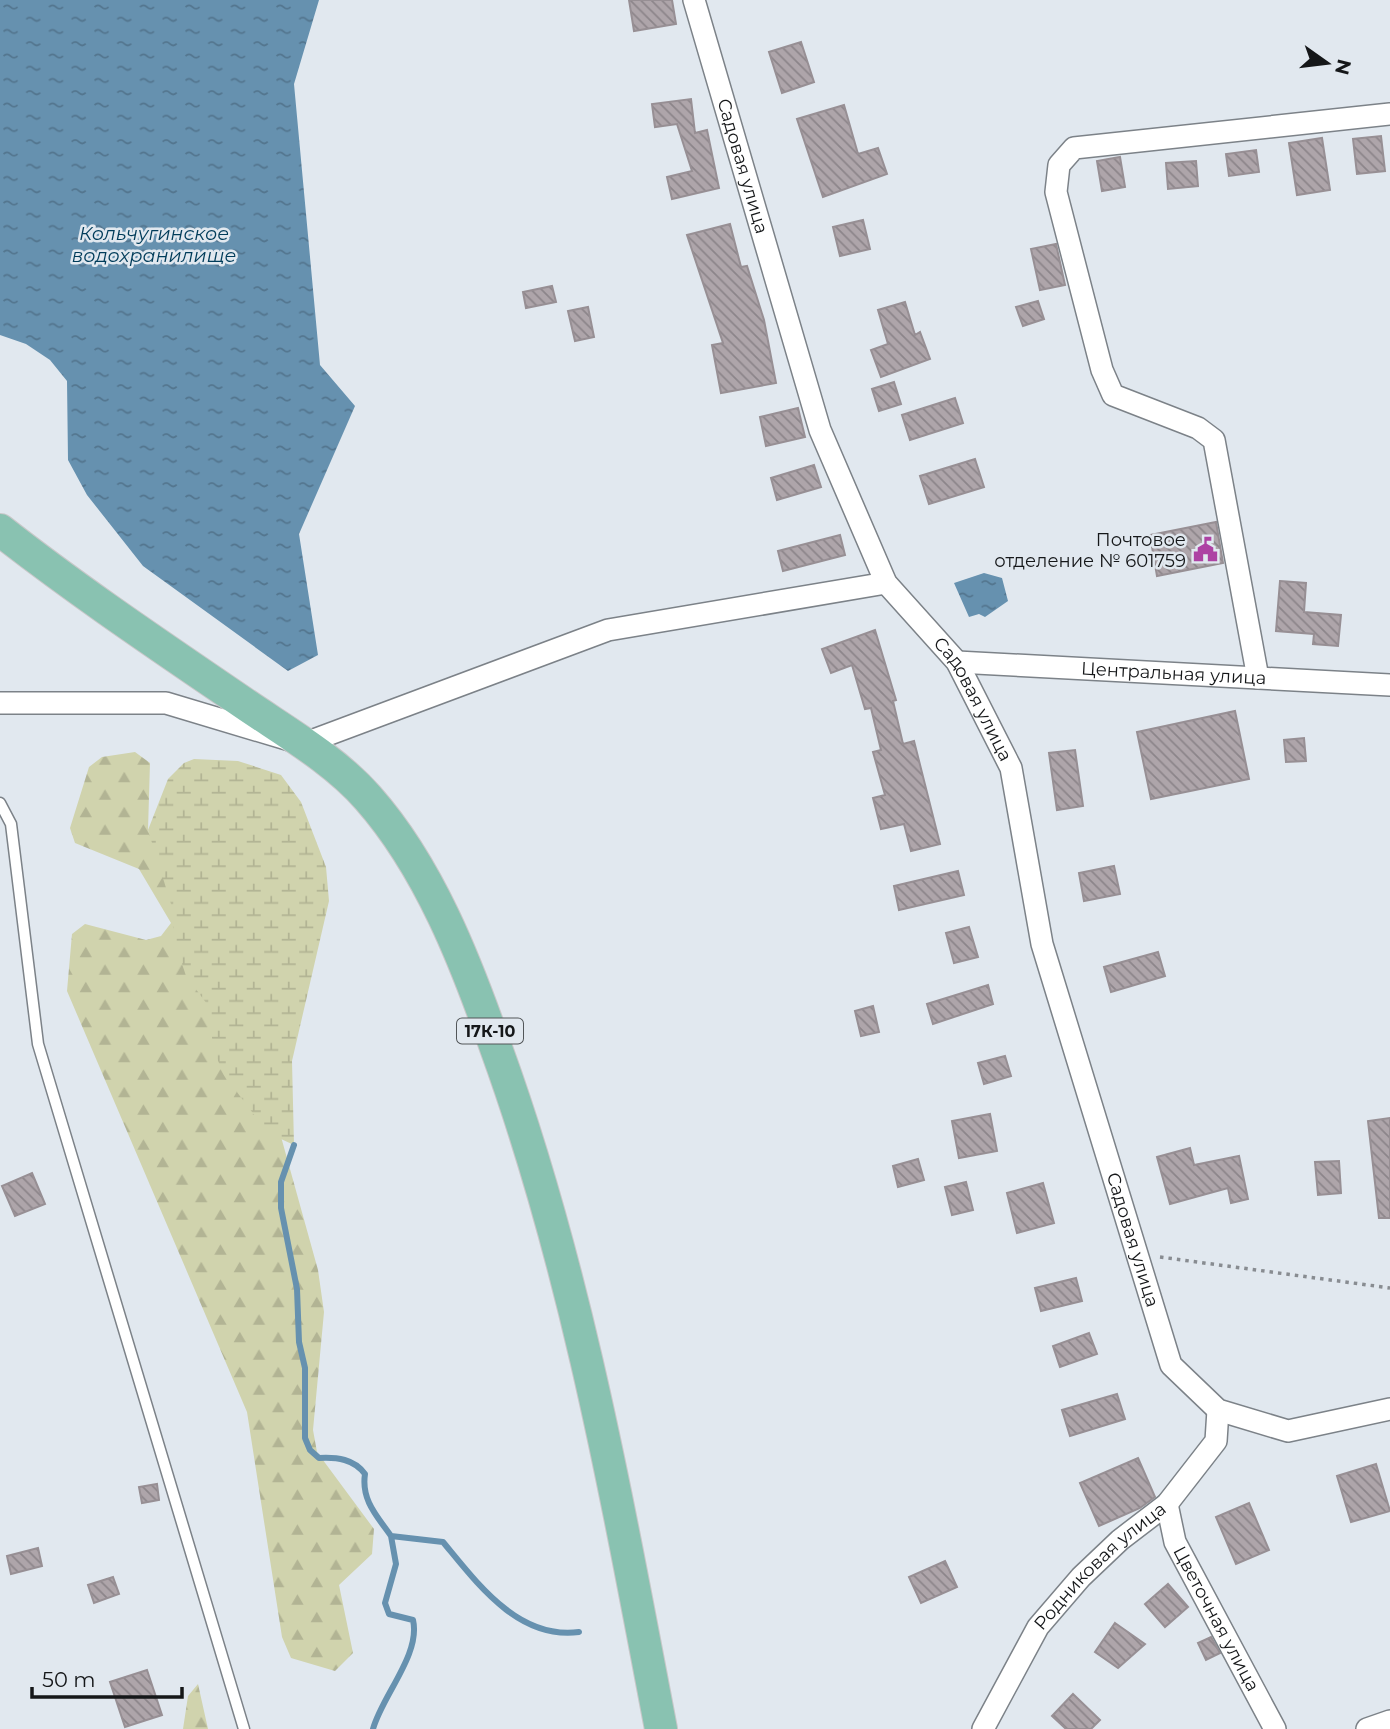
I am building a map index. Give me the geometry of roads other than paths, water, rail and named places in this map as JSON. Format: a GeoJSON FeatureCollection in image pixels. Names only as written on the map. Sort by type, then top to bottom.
{"type":"FeatureCollection","features":[{"type":"Feature","properties":{"kind":"main road","name":"17К-10"},"geometry":{"type":"LineString","coordinates":[[0,530],[55,573],[344,774],[386,821],[435,902],[482,1007],[519,1110],[579,1326],[613,1477],[661,1729]]}},
{"type":"Feature","properties":{"kind":"street","name":"Садовая улица"},"geometry":{"type":"LineString","coordinates":[[694,0],[820,430],[886,583],[957,663],[1012,768],[1042,944],[1171,1365],[1218,1410]]}},
{"type":"Feature","properties":{"kind":"street"},"geometry":{"type":"LineString","coordinates":[[1258,678],[1214,440],[1198,428],[1113,395],[1102,370],[1056,192],[1059,164],[1074,148],[1390,114]]}},
{"type":"Feature","properties":{"kind":"street"},"geometry":{"type":"LineString","coordinates":[[0,703],[166,703],[303,744],[608,630],[886,583]]}},
{"type":"Feature","properties":{"kind":"street","name":"Центральная улица"},"geometry":{"type":"LineString","coordinates":[[957,663],[1390,685]]}},
{"type":"Feature","properties":{"kind":"street"},"geometry":{"type":"LineString","coordinates":[[1218,1410],[1288,1431],[1390,1409]]}},
{"type":"Feature","properties":{"kind":"street","name":"Родниковая улица"},"geometry":{"type":"LineString","coordinates":[[983,1729],[1038,1627],[1081,1577],[1120,1540],[1167,1504],[1216,1441],[1218,1410]]}},
{"type":"Feature","properties":{"kind":"street","name":"Цветочная улица"},"geometry":{"type":"LineString","coordinates":[[1167,1504],[1175,1542],[1275,1729]]}},
{"type":"Feature","properties":{"kind":"street"},"geometry":{"type":"LineString","coordinates":[[1367,1729],[1390,1721]]}},
{"type":"Feature","properties":{"kind":"lane"},"geometry":{"type":"LineString","coordinates":[[0,803],[11,824],[38,1044],[244,1729]]}},
{"type":"Feature","properties":{"kind":"water","name":"Кольчугинское водохранилище"},"geometry":{"type":"Polygon","coordinates":[[[0,0],[319,0],[294,84],[320,365],[355,406],[299,534],[318,655],[288,671],[143,566],[87,495],[68,460],[67,381],[50,360],[26,344],[0,335],[0,0]]]}},
{"type":"Feature","properties":{"kind":"water"},"geometry":{"type":"Polygon","coordinates":[[[984,573],[1002,578],[1008,601],[985,617],[979,614],[969,617],[954,583],[984,573]]]}},
{"type":"Feature","properties":{"kind":"waterway"},"geometry":{"type":"LineString","coordinates":[[294,1145],[281,1182],[281,1208],[297,1289],[299,1342],[305,1368],[305,1438],[310,1450],[319,1458],[345,1460],[361,1469],[365,1474],[368,1500],[391,1536],[443,1542],[485,1591],[518,1618],[557,1632],[579,1632]]}},
{"type":"Feature","properties":{"kind":"waterway"},"geometry":{"type":"LineString","coordinates":[[373,1729],[406,1661],[414,1633],[413,1620],[389,1614],[385,1603],[396,1564],[391,1536]]}},
{"type":"Feature","properties":{"kind":"place","name":"Почтовое отделение № 601759"},"geometry":{"type":"Point","coordinates":[1206,550]}}]}
